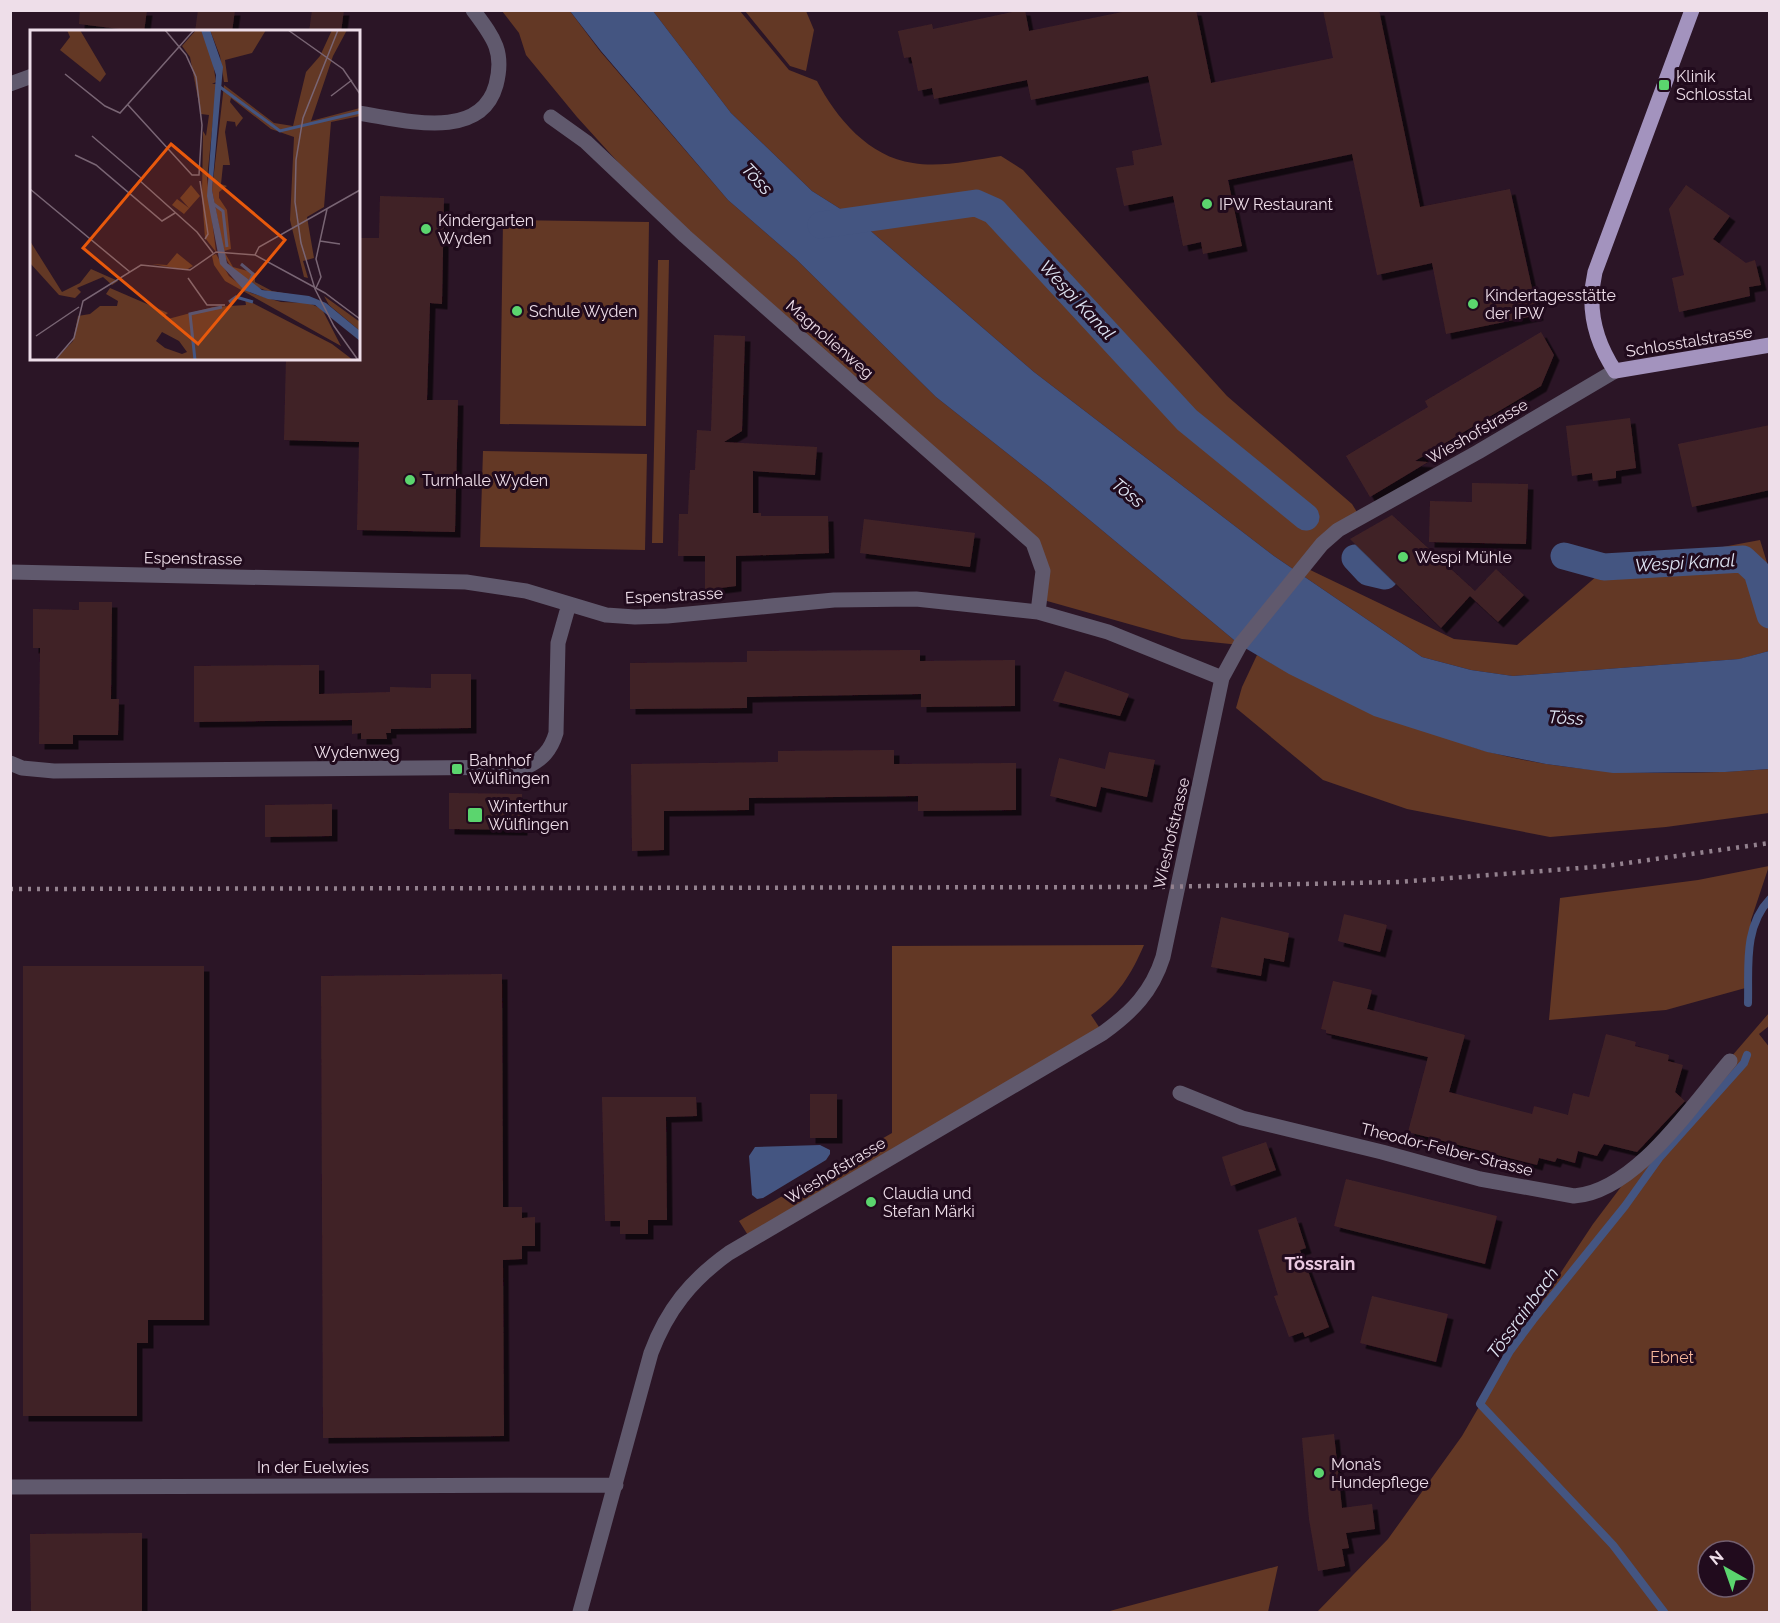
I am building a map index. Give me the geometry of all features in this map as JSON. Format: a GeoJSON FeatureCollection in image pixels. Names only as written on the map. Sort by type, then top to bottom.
{"type":"FeatureCollection","features":[{"type":"Feature","properties":{"kind":"main road"},"geometry":{"type":"LineString","coordinates":[[1615,371],[1603,353],[1591,313],[1590,292],[1595,272],[1692,10]]}},
{"type":"Feature","properties":{"kind":"main road","name":"Schlosstalstrasse"},"geometry":{"type":"LineString","coordinates":[[1615,371],[1770,345]]}},
{"type":"Feature","properties":{"kind":"street"},"geometry":{"type":"LineString","coordinates":[[360,114],[437,123],[464,121],[483,110],[494,92],[500,70],[498,46],[473,10]]}},
{"type":"Feature","properties":{"kind":"street"},"geometry":{"type":"LineString","coordinates":[[10,84],[30,77]]}},
{"type":"Feature","properties":{"kind":"street","name":"Magnolienweg"},"geometry":{"type":"LineString","coordinates":[[551,117],[586,142],[685,236],[1033,543],[1043,570],[1038,612]]}},
{"type":"Feature","properties":{"kind":"street","name":"Wieshofstrasse"},"geometry":{"type":"LineString","coordinates":[[580,1612],[657,1338],[672,1307],[701,1274],[729,1253],[1103,1033],[1127,1014],[1148,993],[1163,957],[1222,678],[1240,645],[1304,567],[1338,530],[1488,446],[1615,371]]}},
{"type":"Feature","properties":{"kind":"street","name":"Espenstrasse"},"geometry":{"type":"LineString","coordinates":[[10,572],[466,582],[517,589],[606,615],[634,617],[857,600],[916,599],[1038,612],[1108,632],[1222,678]]}},
{"type":"Feature","properties":{"kind":"street","name":"Wydenweg"},"geometry":{"type":"LineString","coordinates":[[10,763],[22,768],[54,771],[526,767],[543,758],[553,743],[556,733],[559,633],[569,604]]}},
{"type":"Feature","properties":{"kind":"street","name":"Theodor-Felber-Strasse"},"geometry":{"type":"LineString","coordinates":[[1180,1093],[1242,1118],[1382,1152],[1480,1179],[1574,1196],[1589,1194],[1608,1187],[1632,1172],[1730,1061]]}},
{"type":"Feature","properties":{"kind":"street","name":"In der Euelwies"},"geometry":{"type":"LineString","coordinates":[[10,1487],[615,1485]]}},
{"type":"Feature","properties":{"kind":"green space"},"geometry":{"type":"Polygon","coordinates":[[[502,11],[570,11],[600,51],[728,200],[796,259],[936,397],[1050,487],[1240,645],[1182,639],[1040,599],[1033,543],[685,236],[577,117],[526,55],[519,33],[502,11]]]}},
{"type":"Feature","properties":{"kind":"green space"},"geometry":{"type":"Polygon","coordinates":[[[653,11],[740,11],[789,70],[817,81],[844,122],[868,144],[882,153],[913,163],[934,165],[1001,156],[1023,170],[1227,396],[1352,504],[1360,517],[1304,567],[1454,639],[1517,645],[1605,569],[1760,540],[1769,569],[1769,651],[1740,659],[1513,676],[1471,670],[1422,657],[1274,556],[1034,372],[858,220],[812,191],[731,113],[653,11]]]}},
{"type":"Feature","properties":{"kind":"green space"},"geometry":{"type":"Polygon","coordinates":[[[745,11],[806,11],[814,30],[806,71],[790,66],[745,11]]]}},
{"type":"Feature","properties":{"kind":"green space"},"geometry":{"type":"Polygon","coordinates":[[[503,220],[649,222],[646,426],[500,424],[503,220]]]}},
{"type":"Feature","properties":{"kind":"green space"},"geometry":{"type":"Polygon","coordinates":[[[658,260],[669,260],[663,543],[652,543],[658,260]]]}},
{"type":"Feature","properties":{"kind":"green space"},"geometry":{"type":"Polygon","coordinates":[[[483,451],[647,454],[645,550],[480,547],[483,451]]]}},
{"type":"Feature","properties":{"kind":"green space"},"geometry":{"type":"Polygon","coordinates":[[[1257,655],[1303,679],[1449,738],[1489,752],[1523,760],[1593,770],[1628,772],[1699,773],[1769,769],[1769,813],[1666,827],[1550,837],[1407,809],[1323,780],[1236,708],[1242,687],[1257,655]]]}},
{"type":"Feature","properties":{"kind":"green space"},"geometry":{"type":"Polygon","coordinates":[[[1769,866],[1751,920],[1749,987],[1666,1010],[1549,1020],[1560,898],[1698,880],[1769,866]]]}},
{"type":"Feature","properties":{"kind":"green space"},"geometry":{"type":"Polygon","coordinates":[[[1144,945],[1123,984],[1091,1015],[1103,1033],[751,1240],[739,1221],[892,1133],[892,946],[1144,945]]]}},
{"type":"Feature","properties":{"kind":"green space","name":"Ebnet"},"geometry":{"type":"Polygon","coordinates":[[[1769,1013],[1769,1026],[1759,1034],[1770,1048],[1769,1612],[1317,1612],[1388,1539],[1462,1436],[1528,1322],[1593,1224],[1636,1167],[1769,1013]]]}},
{"type":"Feature","properties":{"kind":"green space"},"geometry":{"type":"Polygon","coordinates":[[[1278,1566],[1268,1612],[1106,1612],[1278,1566]]]}},
{"type":"Feature","properties":{"kind":"water","name":"Töss"},"geometry":{"type":"Polygon","coordinates":[[[570,11],[653,11],[731,113],[812,191],[858,220],[1034,372],[1274,556],[1422,657],[1471,670],[1513,676],[1739,659],[1769,651],[1769,769],[1725,772],[1613,773],[1546,764],[1487,752],[1374,716],[1289,674],[1240,645],[1050,487],[936,397],[796,259],[728,200],[601,51],[570,11]]]}},
{"type":"Feature","properties":{"kind":"water"},"geometry":{"type":"Polygon","coordinates":[[[820,1145],[830,1150],[826,1160],[763,1198],[757,1199],[752,1195],[749,1156],[755,1147],[820,1145]]]}},
{"type":"Feature","properties":{"kind":"building"},"geometry":{"type":"Polygon","coordinates":[[[80,10],[147,10],[144,30],[79,24],[80,10]]]}},
{"type":"Feature","properties":{"kind":"building"},"geometry":{"type":"Polygon","coordinates":[[[198,10],[235,10],[232,30],[195,30],[198,10]]]}},
{"type":"Feature","properties":{"kind":"building"},"geometry":{"type":"Polygon","coordinates":[[[312,10],[344,10],[341,30],[309,30],[312,10]]]}},
{"type":"Feature","properties":{"kind":"building"},"geometry":{"type":"Polygon","coordinates":[[[1025,10],[1029,31],[1132,10],[1196,10],[1211,83],[1333,58],[1323,10],[1379,10],[1420,207],[1510,189],[1538,315],[1446,334],[1432,263],[1377,275],[1352,154],[1228,180],[1242,246],[1203,254],[1201,242],[1183,246],[1173,196],[1124,206],[1116,168],[1134,165],[1132,151],[1162,145],[1148,76],[1031,100],[1027,80],[934,99],[932,88],[918,91],[911,57],[904,58],[898,31],[932,24],[933,29],[1025,10]]]}},
{"type":"Feature","properties":{"kind":"building"},"geometry":{"type":"Polygon","coordinates":[[[1686,185],[1730,216],[1713,239],[1746,263],[1755,260],[1761,285],[1749,287],[1750,296],[1679,312],[1672,278],[1684,275],[1669,209],[1686,185]]]}},
{"type":"Feature","properties":{"kind":"building"},"geometry":{"type":"Polygon","coordinates":[[[380,196],[444,198],[442,304],[430,303],[427,400],[458,400],[455,532],[357,530],[359,442],[284,440],[286,360],[360,360],[360,238],[379,238],[380,196]]]}},
{"type":"Feature","properties":{"kind":"building"},"geometry":{"type":"Polygon","coordinates":[[[1541,332],[1554,355],[1541,386],[1415,461],[1428,462],[1370,497],[1346,456],[1428,407],[1425,401],[1541,332]]]}},
{"type":"Feature","properties":{"kind":"building"},"geometry":{"type":"Polygon","coordinates":[[[714,335],[745,336],[742,431],[724,442],[817,447],[815,475],[753,471],[753,513],[761,513],[761,516],[828,516],[829,553],[736,556],[736,586],[705,590],[705,556],[678,556],[679,514],[688,514],[690,470],[695,470],[697,430],[711,431],[714,335]]]}},
{"type":"Feature","properties":{"kind":"building"},"geometry":{"type":"Polygon","coordinates":[[[1630,418],[1636,468],[1616,471],[1616,478],[1593,481],[1592,473],[1572,476],[1566,426],[1630,418]]]}},
{"type":"Feature","properties":{"kind":"building"},"geometry":{"type":"Polygon","coordinates":[[[1770,425],[1770,490],[1692,507],[1678,444],[1770,425]]]}},
{"type":"Feature","properties":{"kind":"building"},"geometry":{"type":"Polygon","coordinates":[[[1472,483],[1528,484],[1526,544],[1429,542],[1430,501],[1472,502],[1472,483]]]}},
{"type":"Feature","properties":{"kind":"building","name":"Wespi Mühle"},"geometry":{"type":"Polygon","coordinates":[[[1392,515],[1475,591],[1496,569],[1524,595],[1498,622],[1470,596],[1441,628],[1350,539],[1392,515]]]}},
{"type":"Feature","properties":{"kind":"building"},"geometry":{"type":"Polygon","coordinates":[[[864,519],[975,533],[970,567],[860,553],[864,519]]]}},
{"type":"Feature","properties":{"kind":"building"},"geometry":{"type":"Polygon","coordinates":[[[79,602],[112,602],[111,699],[119,699],[118,735],[73,735],[73,744],[39,744],[40,648],[33,648],[33,609],[79,610],[79,602]]]}},
{"type":"Feature","properties":{"kind":"building"},"geometry":{"type":"Polygon","coordinates":[[[920,650],[920,661],[1015,660],[1015,706],[921,707],[921,694],[747,697],[747,708],[630,709],[630,663],[747,662],[747,651],[920,650]]]}},
{"type":"Feature","properties":{"kind":"building"},"geometry":{"type":"Polygon","coordinates":[[[319,665],[319,694],[390,692],[390,687],[431,688],[431,674],[471,674],[471,728],[391,729],[391,733],[386,733],[387,739],[361,739],[361,733],[352,734],[352,720],[194,722],[194,666],[319,665]]]}},
{"type":"Feature","properties":{"kind":"building"},"geometry":{"type":"Polygon","coordinates":[[[1065,671],[1129,694],[1120,716],[1053,701],[1065,671]]]}},
{"type":"Feature","properties":{"kind":"building"},"geometry":{"type":"Polygon","coordinates":[[[894,750],[894,764],[1016,763],[1016,810],[918,811],[918,796],[749,798],[749,810],[664,811],[664,850],[632,851],[631,764],[778,762],[778,751],[894,750]]]}},
{"type":"Feature","properties":{"kind":"building"},"geometry":{"type":"Polygon","coordinates":[[[1109,752],[1155,760],[1147,797],[1101,787],[1096,807],[1050,796],[1059,758],[1105,769],[1109,752]]]}},
{"type":"Feature","properties":{"kind":"building"},"geometry":{"type":"Polygon","coordinates":[[[449,793],[522,794],[522,830],[449,829],[449,793]]]}},
{"type":"Feature","properties":{"kind":"building"},"geometry":{"type":"Polygon","coordinates":[[[332,804],[332,836],[265,837],[265,805],[332,804]]]}},
{"type":"Feature","properties":{"kind":"building"},"geometry":{"type":"Polygon","coordinates":[[[1344,914],[1387,925],[1380,952],[1338,941],[1344,914]]]}},
{"type":"Feature","properties":{"kind":"building"},"geometry":{"type":"Polygon","coordinates":[[[1221,917],[1289,933],[1284,962],[1264,958],[1261,976],[1211,967],[1221,917]]]}},
{"type":"Feature","properties":{"kind":"building"},"geometry":{"type":"Polygon","coordinates":[[[23,966],[204,966],[204,1320],[148,1320],[148,1343],[137,1343],[137,1416],[23,1416],[23,966]]]}},
{"type":"Feature","properties":{"kind":"building"},"geometry":{"type":"Polygon","coordinates":[[[502,974],[503,1207],[522,1207],[522,1218],[535,1217],[535,1246],[522,1246],[522,1259],[503,1260],[504,1436],[323,1438],[321,976],[502,974]]]}},
{"type":"Feature","properties":{"kind":"building"},"geometry":{"type":"Polygon","coordinates":[[[1333,981],[1372,990],[1367,1009],[1465,1035],[1449,1092],[1532,1114],[1534,1106],[1568,1115],[1573,1093],[1589,1097],[1606,1034],[1636,1042],[1635,1046],[1669,1055],[1668,1061],[1683,1065],[1675,1092],[1685,1101],[1637,1152],[1604,1144],[1597,1156],[1578,1151],[1575,1163],[1557,1158],[1555,1162],[1539,1158],[1537,1165],[1408,1132],[1428,1057],[1326,1033],[1326,1030],[1321,1029],[1333,981]]]}},
{"type":"Feature","properties":{"kind":"building"},"geometry":{"type":"Polygon","coordinates":[[[810,1094],[837,1094],[837,1138],[810,1138],[810,1094]]]}},
{"type":"Feature","properties":{"kind":"building"},"geometry":{"type":"Polygon","coordinates":[[[602,1097],[696,1097],[697,1116],[666,1117],[667,1220],[648,1220],[648,1234],[620,1234],[620,1221],[605,1221],[602,1097]]]}},
{"type":"Feature","properties":{"kind":"building"},"geometry":{"type":"Polygon","coordinates":[[[1266,1142],[1276,1170],[1231,1186],[1222,1157],[1266,1142]]]}},
{"type":"Feature","properties":{"kind":"building"},"geometry":{"type":"Polygon","coordinates":[[[1346,1179],[1497,1216],[1485,1264],[1334,1226],[1346,1179]]]}},
{"type":"Feature","properties":{"kind":"building"},"geometry":{"type":"Polygon","coordinates":[[[1296,1217],[1306,1248],[1300,1250],[1329,1327],[1305,1337],[1303,1332],[1289,1337],[1274,1296],[1278,1295],[1258,1230],[1296,1217]]]}},
{"type":"Feature","properties":{"kind":"building"},"geometry":{"type":"Polygon","coordinates":[[[1372,1296],[1448,1314],[1436,1362],[1360,1343],[1372,1296]]]}},
{"type":"Feature","properties":{"kind":"building"},"geometry":{"type":"Polygon","coordinates":[[[1334,1434],[1342,1508],[1372,1504],[1375,1529],[1346,1533],[1349,1548],[1342,1549],[1345,1566],[1318,1571],[1309,1519],[1302,1438],[1334,1434]]]}},
{"type":"Feature","properties":{"kind":"building"},"geometry":{"type":"Polygon","coordinates":[[[142,1533],[142,1612],[31,1612],[30,1534],[142,1533]]]}},
{"type":"Feature","properties":{"kind":"waterway","name":"Wespi Kanal"},"geometry":{"type":"LineString","coordinates":[[821,225],[976,203],[994,211],[1187,420],[1306,517]]}},
{"type":"Feature","properties":{"kind":"waterway","name":"Wespi Kanal"},"geometry":{"type":"LineString","coordinates":[[1564,556],[1604,567],[1743,559],[1757,572],[1770,615]]}},
{"type":"Feature","properties":{"kind":"waterway","name":"Wespi Kanal"},"geometry":{"type":"LineString","coordinates":[[1355,558],[1368,572],[1385,576]]}},
{"type":"Feature","properties":{"kind":"waterway","name":"Tössrainbach"},"geometry":{"type":"LineString","coordinates":[[1748,1003],[1748,962],[1751,935],[1761,910],[1770,899]]}},
{"type":"Feature","properties":{"kind":"waterway","name":"Tössrainbach"},"geometry":{"type":"LineString","coordinates":[[1664,1612],[1613,1545],[1480,1404],[1510,1351],[1533,1320],[1625,1206],[1660,1157],[1744,1063],[1747,1055]]}},
{"type":"Feature","properties":{"kind":"railway"},"geometry":{"type":"LineString","coordinates":[[10,889],[1157,887],[1399,882],[1606,866],[1770,843]]}},
{"type":"Feature","properties":{"kind":"place","name":"Klinik Schlosstal"},"geometry":{"type":"Point","coordinates":[1664,85]}},
{"type":"Feature","properties":{"kind":"place","name":"IPW Restaurant"},"geometry":{"type":"Point","coordinates":[1207,204]}},
{"type":"Feature","properties":{"kind":"place","name":"Kindergarten Wyden"},"geometry":{"type":"Point","coordinates":[426,229]}},
{"type":"Feature","properties":{"kind":"place","name":"Kindertagesstätte der IPW"},"geometry":{"type":"Point","coordinates":[1473,304]}},
{"type":"Feature","properties":{"kind":"place","name":"Schule Wyden"},"geometry":{"type":"Point","coordinates":[517,311]}},
{"type":"Feature","properties":{"kind":"place","name":"Turnhalle Wyden"},"geometry":{"type":"Point","coordinates":[410,480]}},
{"type":"Feature","properties":{"kind":"place","name":"Wespi Mühle"},"geometry":{"type":"Point","coordinates":[1403,557]}},
{"type":"Feature","properties":{"kind":"place","name":"Bahnhof Wülflingen"},"geometry":{"type":"Point","coordinates":[457,769]}},
{"type":"Feature","properties":{"kind":"place","name":"Winterthur Wülflingen"},"geometry":{"type":"Point","coordinates":[475,815]}},
{"type":"Feature","properties":{"kind":"place","name":"Claudia und Stefan Märki"},"geometry":{"type":"Point","coordinates":[871,1202]}},
{"type":"Feature","properties":{"kind":"place","name":"Mona’s Hundepflege"},"geometry":{"type":"Point","coordinates":[1319,1473]}},
{"type":"Feature","properties":{"kind":"district","name":"Tössrain"},"geometry":{"type":"Point","coordinates":[1320,1264]}}]}
